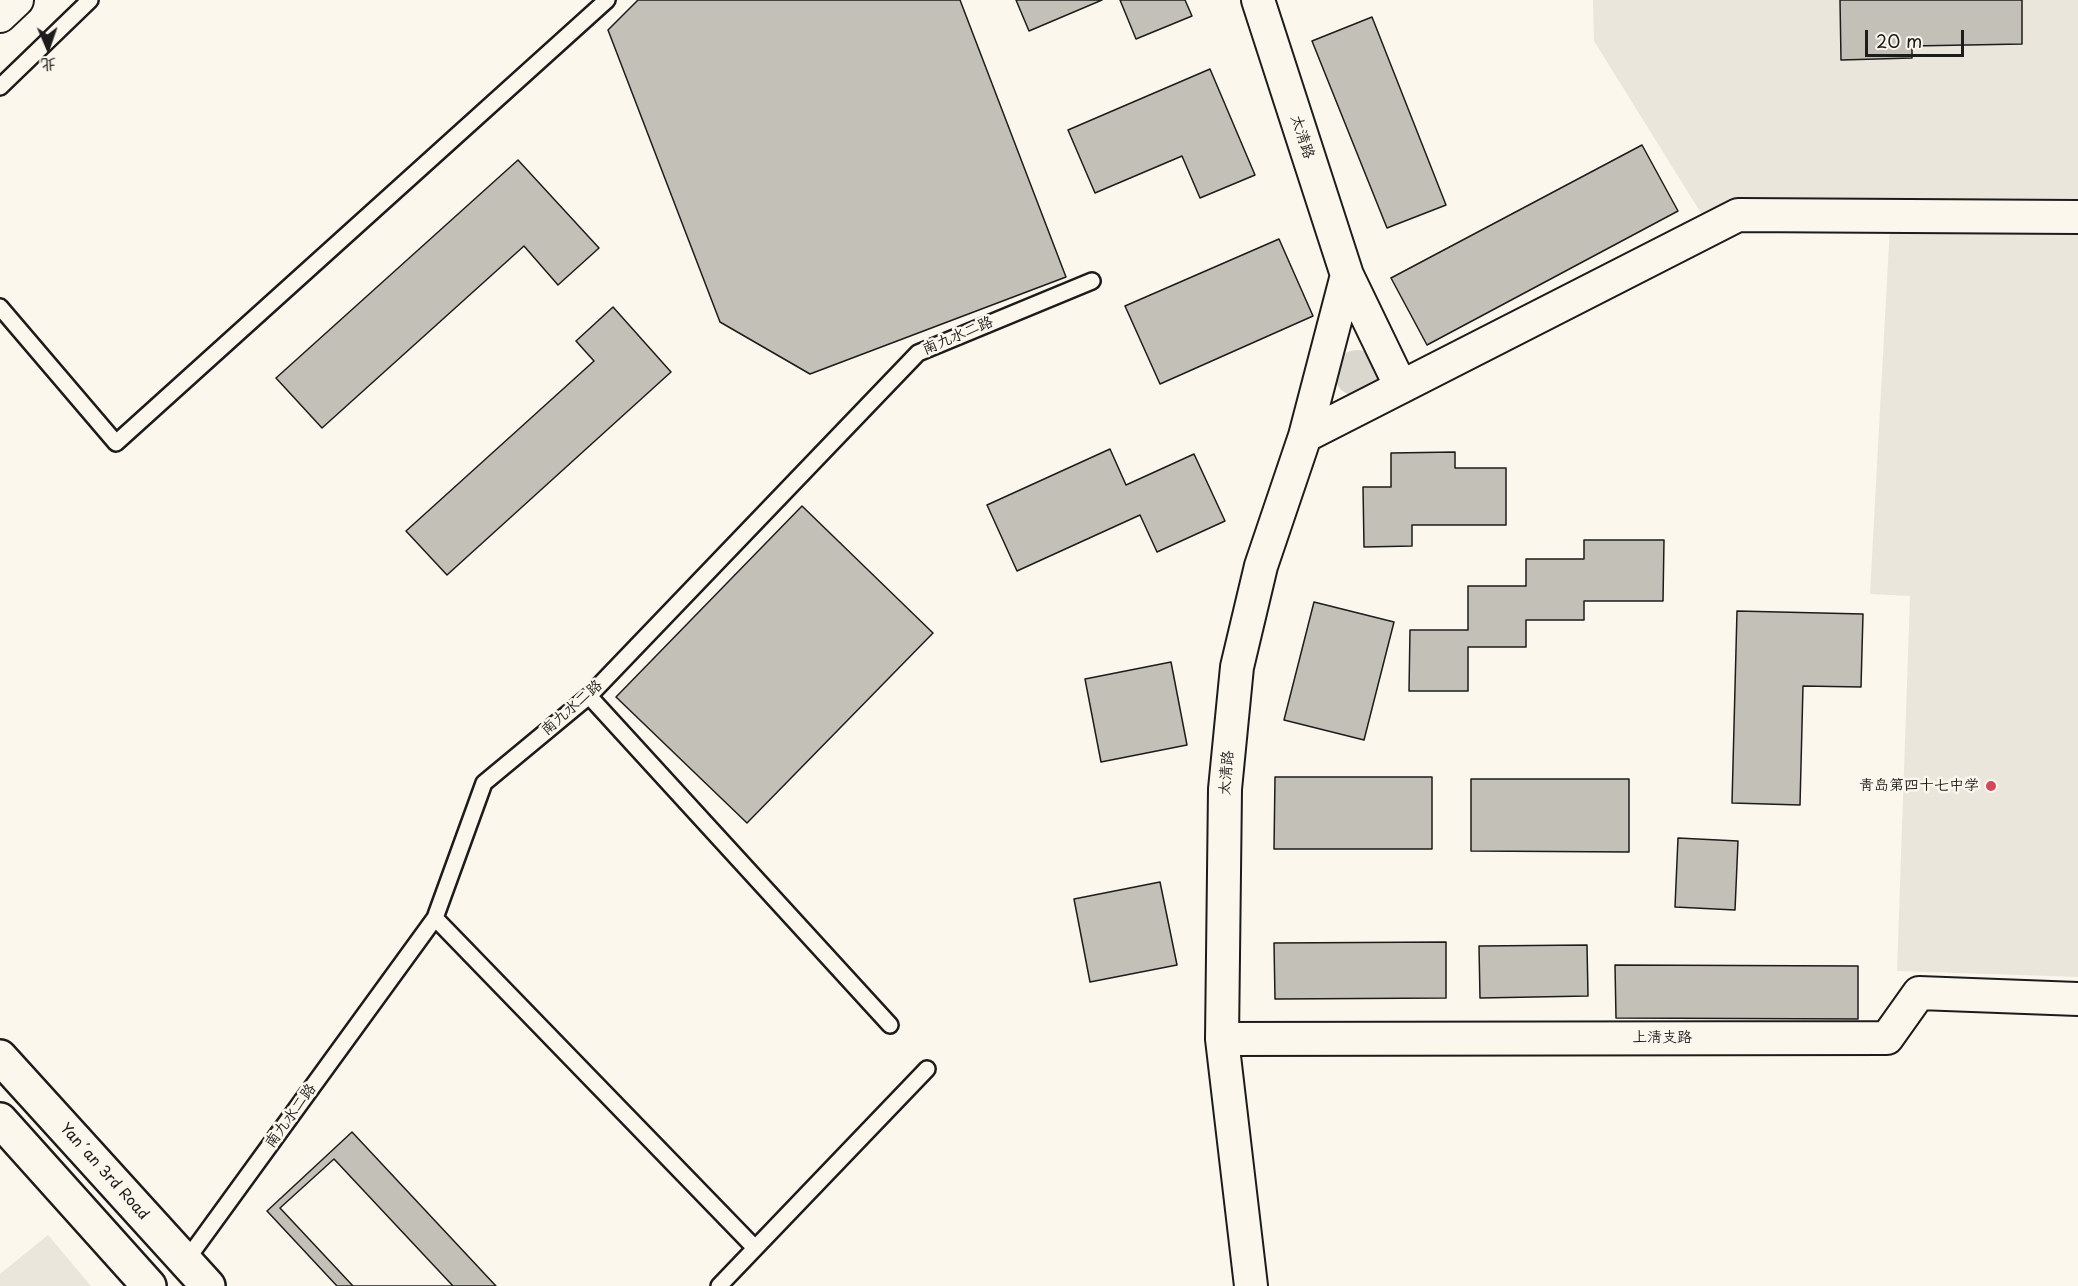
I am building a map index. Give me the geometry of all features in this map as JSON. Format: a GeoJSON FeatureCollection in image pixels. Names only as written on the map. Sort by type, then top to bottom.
{"type":"FeatureCollection","features":[{"type":"Feature","properties":{"kind":"main road","name":"Yan´an 3rd Road"},"geometry":{"type":"LineString","coordinates":[[0,1057],[208,1286]]}},
{"type":"Feature","properties":{"kind":"main road"},"geometry":{"type":"LineString","coordinates":[[0,1120],[149,1286]]}},
{"type":"Feature","properties":{"kind":"street"},"geometry":{"type":"LineString","coordinates":[[0,16],[18,0]]}},
{"type":"Feature","properties":{"kind":"street","name":"太清路"},"geometry":{"type":"LineString","coordinates":[[1257,0],[1347,274],[1401,387]]}},
{"type":"Feature","properties":{"kind":"street"},"geometry":{"type":"LineString","coordinates":[[1305,436],[1738,216],[2078,217]]}},
{"type":"Feature","properties":{"kind":"street","name":"太清路"},"geometry":{"type":"LineString","coordinates":[[1251,1286],[1222,1039],[1225,789],[1237,667],[1261,566],[1305,436],[1347,274]]}},
{"type":"Feature","properties":{"kind":"street","name":"上清支路"},"geometry":{"type":"LineString","coordinates":[[1222,1039],[1887,1038],[1918,993],[2078,999]]}},
{"type":"Feature","properties":{"kind":"lane"},"geometry":{"type":"LineString","coordinates":[[0,87],[90,0]]}},
{"type":"Feature","properties":{"kind":"lane"},"geometry":{"type":"LineString","coordinates":[[0,308],[116,443],[607,0]]}},
{"type":"Feature","properties":{"kind":"lane","name":"南九水二路"},"geometry":{"type":"LineString","coordinates":[[185,1262],[435,918],[484,783],[589,696],[918,353],[1092,281]]}},
{"type":"Feature","properties":{"kind":"lane"},"geometry":{"type":"LineString","coordinates":[[589,696],[890,1025]]}},
{"type":"Feature","properties":{"kind":"lane"},"geometry":{"type":"LineString","coordinates":[[435,918],[755,1248]]}},
{"type":"Feature","properties":{"kind":"lane"},"geometry":{"type":"LineString","coordinates":[[719,1286],[927,1069]]}},
{"type":"Feature","properties":{"kind":"shaded area"},"geometry":{"type":"Polygon","coordinates":[[[1593,0],[2078,0],[2078,977],[1897,971],[1910,596],[1870,594],[1890,225],[1709,226],[1594,41],[1593,0]]]}},
{"type":"Feature","properties":{"kind":"shaded area"},"geometry":{"type":"Polygon","coordinates":[[[1357,350],[1373,357],[1380,373],[1373,389],[1357,396],[1341,389],[1334,373],[1341,357],[1357,350]]]}},
{"type":"Feature","properties":{"kind":"shaded area"},"geometry":{"type":"Polygon","coordinates":[[[48,1235],[91,1286],[0,1286],[0,1274],[48,1235]]]}},
{"type":"Feature","properties":{"kind":"building"},"geometry":{"type":"Polygon","coordinates":[[[638,0],[960,0],[1066,277],[810,374],[720,322],[608,30],[638,0]]]}},
{"type":"Feature","properties":{"kind":"building"},"geometry":{"type":"Polygon","coordinates":[[[1016,0],[1102,0],[1029,31],[1016,0]]]}},
{"type":"Feature","properties":{"kind":"building"},"geometry":{"type":"Polygon","coordinates":[[[1120,0],[1185,0],[1192,16],[1136,39],[1120,0]]]}},
{"type":"Feature","properties":{"kind":"building"},"geometry":{"type":"Polygon","coordinates":[[[1840,0],[2022,0],[2022,44],[1912,46],[1912,58],[1841,60],[1840,0]]]}},
{"type":"Feature","properties":{"kind":"building"},"geometry":{"type":"Polygon","coordinates":[[[1372,17],[1446,205],[1387,228],[1312,41],[1372,17]]]}},
{"type":"Feature","properties":{"kind":"building"},"geometry":{"type":"Polygon","coordinates":[[[1210,69],[1255,175],[1200,198],[1182,156],[1095,193],[1068,130],[1210,69]]]}},
{"type":"Feature","properties":{"kind":"building"},"geometry":{"type":"Polygon","coordinates":[[[1642,145],[1678,211],[1427,345],[1391,278],[1642,145]]]}},
{"type":"Feature","properties":{"kind":"building"},"geometry":{"type":"Polygon","coordinates":[[[518,160],[599,248],[558,285],[524,246],[322,428],[276,378],[518,160]]]}},
{"type":"Feature","properties":{"kind":"building"},"geometry":{"type":"Polygon","coordinates":[[[1279,239],[1313,316],[1160,384],[1125,306],[1279,239]]]}},
{"type":"Feature","properties":{"kind":"building"},"geometry":{"type":"Polygon","coordinates":[[[613,307],[671,372],[447,575],[406,531],[594,361],[576,341],[613,307]]]}},
{"type":"Feature","properties":{"kind":"building"},"geometry":{"type":"Polygon","coordinates":[[[1110,449],[1126,485],[1194,454],[1225,521],[1157,552],[1140,515],[1017,571],[987,505],[1110,449]]]}},
{"type":"Feature","properties":{"kind":"building"},"geometry":{"type":"Polygon","coordinates":[[[1455,452],[1455,468],[1506,468],[1506,525],[1412,525],[1412,546],[1364,547],[1363,487],[1391,487],[1391,453],[1455,452]]]}},
{"type":"Feature","properties":{"kind":"building"},"geometry":{"type":"Polygon","coordinates":[[[802,506],[933,633],[747,823],[616,697],[802,506]]]}},
{"type":"Feature","properties":{"kind":"building"},"geometry":{"type":"Polygon","coordinates":[[[1584,540],[1664,540],[1663,601],[1584,601],[1584,620],[1526,620],[1526,647],[1468,647],[1468,691],[1409,691],[1410,630],[1468,630],[1468,586],[1526,586],[1526,559],[1584,559],[1584,540]]]}},
{"type":"Feature","properties":{"kind":"building"},"geometry":{"type":"Polygon","coordinates":[[[1314,602],[1394,622],[1364,740],[1284,720],[1314,602]]]}},
{"type":"Feature","properties":{"kind":"building"},"geometry":{"type":"Polygon","coordinates":[[[1737,611],[1863,614],[1861,687],[1803,686],[1800,805],[1732,803],[1737,611]]]}},
{"type":"Feature","properties":{"kind":"building"},"geometry":{"type":"Polygon","coordinates":[[[1171,662],[1187,745],[1101,762],[1085,679],[1171,662]]]}},
{"type":"Feature","properties":{"kind":"building"},"geometry":{"type":"Polygon","coordinates":[[[1275,777],[1432,777],[1432,849],[1274,849],[1275,777]]]}},
{"type":"Feature","properties":{"kind":"building"},"geometry":{"type":"Polygon","coordinates":[[[1471,779],[1629,779],[1629,852],[1471,851],[1471,779]]]}},
{"type":"Feature","properties":{"kind":"building"},"geometry":{"type":"Polygon","coordinates":[[[1678,838],[1738,841],[1735,910],[1675,907],[1678,838]]]}},
{"type":"Feature","properties":{"kind":"building"},"geometry":{"type":"Polygon","coordinates":[[[1160,882],[1177,965],[1090,982],[1074,899],[1160,882]]]}},
{"type":"Feature","properties":{"kind":"building"},"geometry":{"type":"Polygon","coordinates":[[[1446,942],[1446,998],[1275,999],[1274,943],[1446,942]]]}},
{"type":"Feature","properties":{"kind":"building"},"geometry":{"type":"Polygon","coordinates":[[[1587,945],[1588,996],[1480,998],[1479,946],[1587,945]]]}},
{"type":"Feature","properties":{"kind":"building"},"geometry":{"type":"Polygon","coordinates":[[[1615,965],[1858,966],[1858,1019],[1616,1018],[1615,965]]]}},
{"type":"Feature","properties":{"kind":"building"},"geometry":{"type":"Polygon","coordinates":[[[352,1132],[496,1286],[337,1286],[267,1211],[352,1132]]]}},
{"type":"Feature","properties":{"kind":"building"},"geometry":{"type":"Polygon","coordinates":[[[334,1159],[453,1286],[353,1286],[280,1208],[334,1159]]]}},
{"type":"Feature","properties":{"kind":"place","name":"青岛第四十七中学"},"geometry":{"type":"Point","coordinates":[1991,786]}}]}
